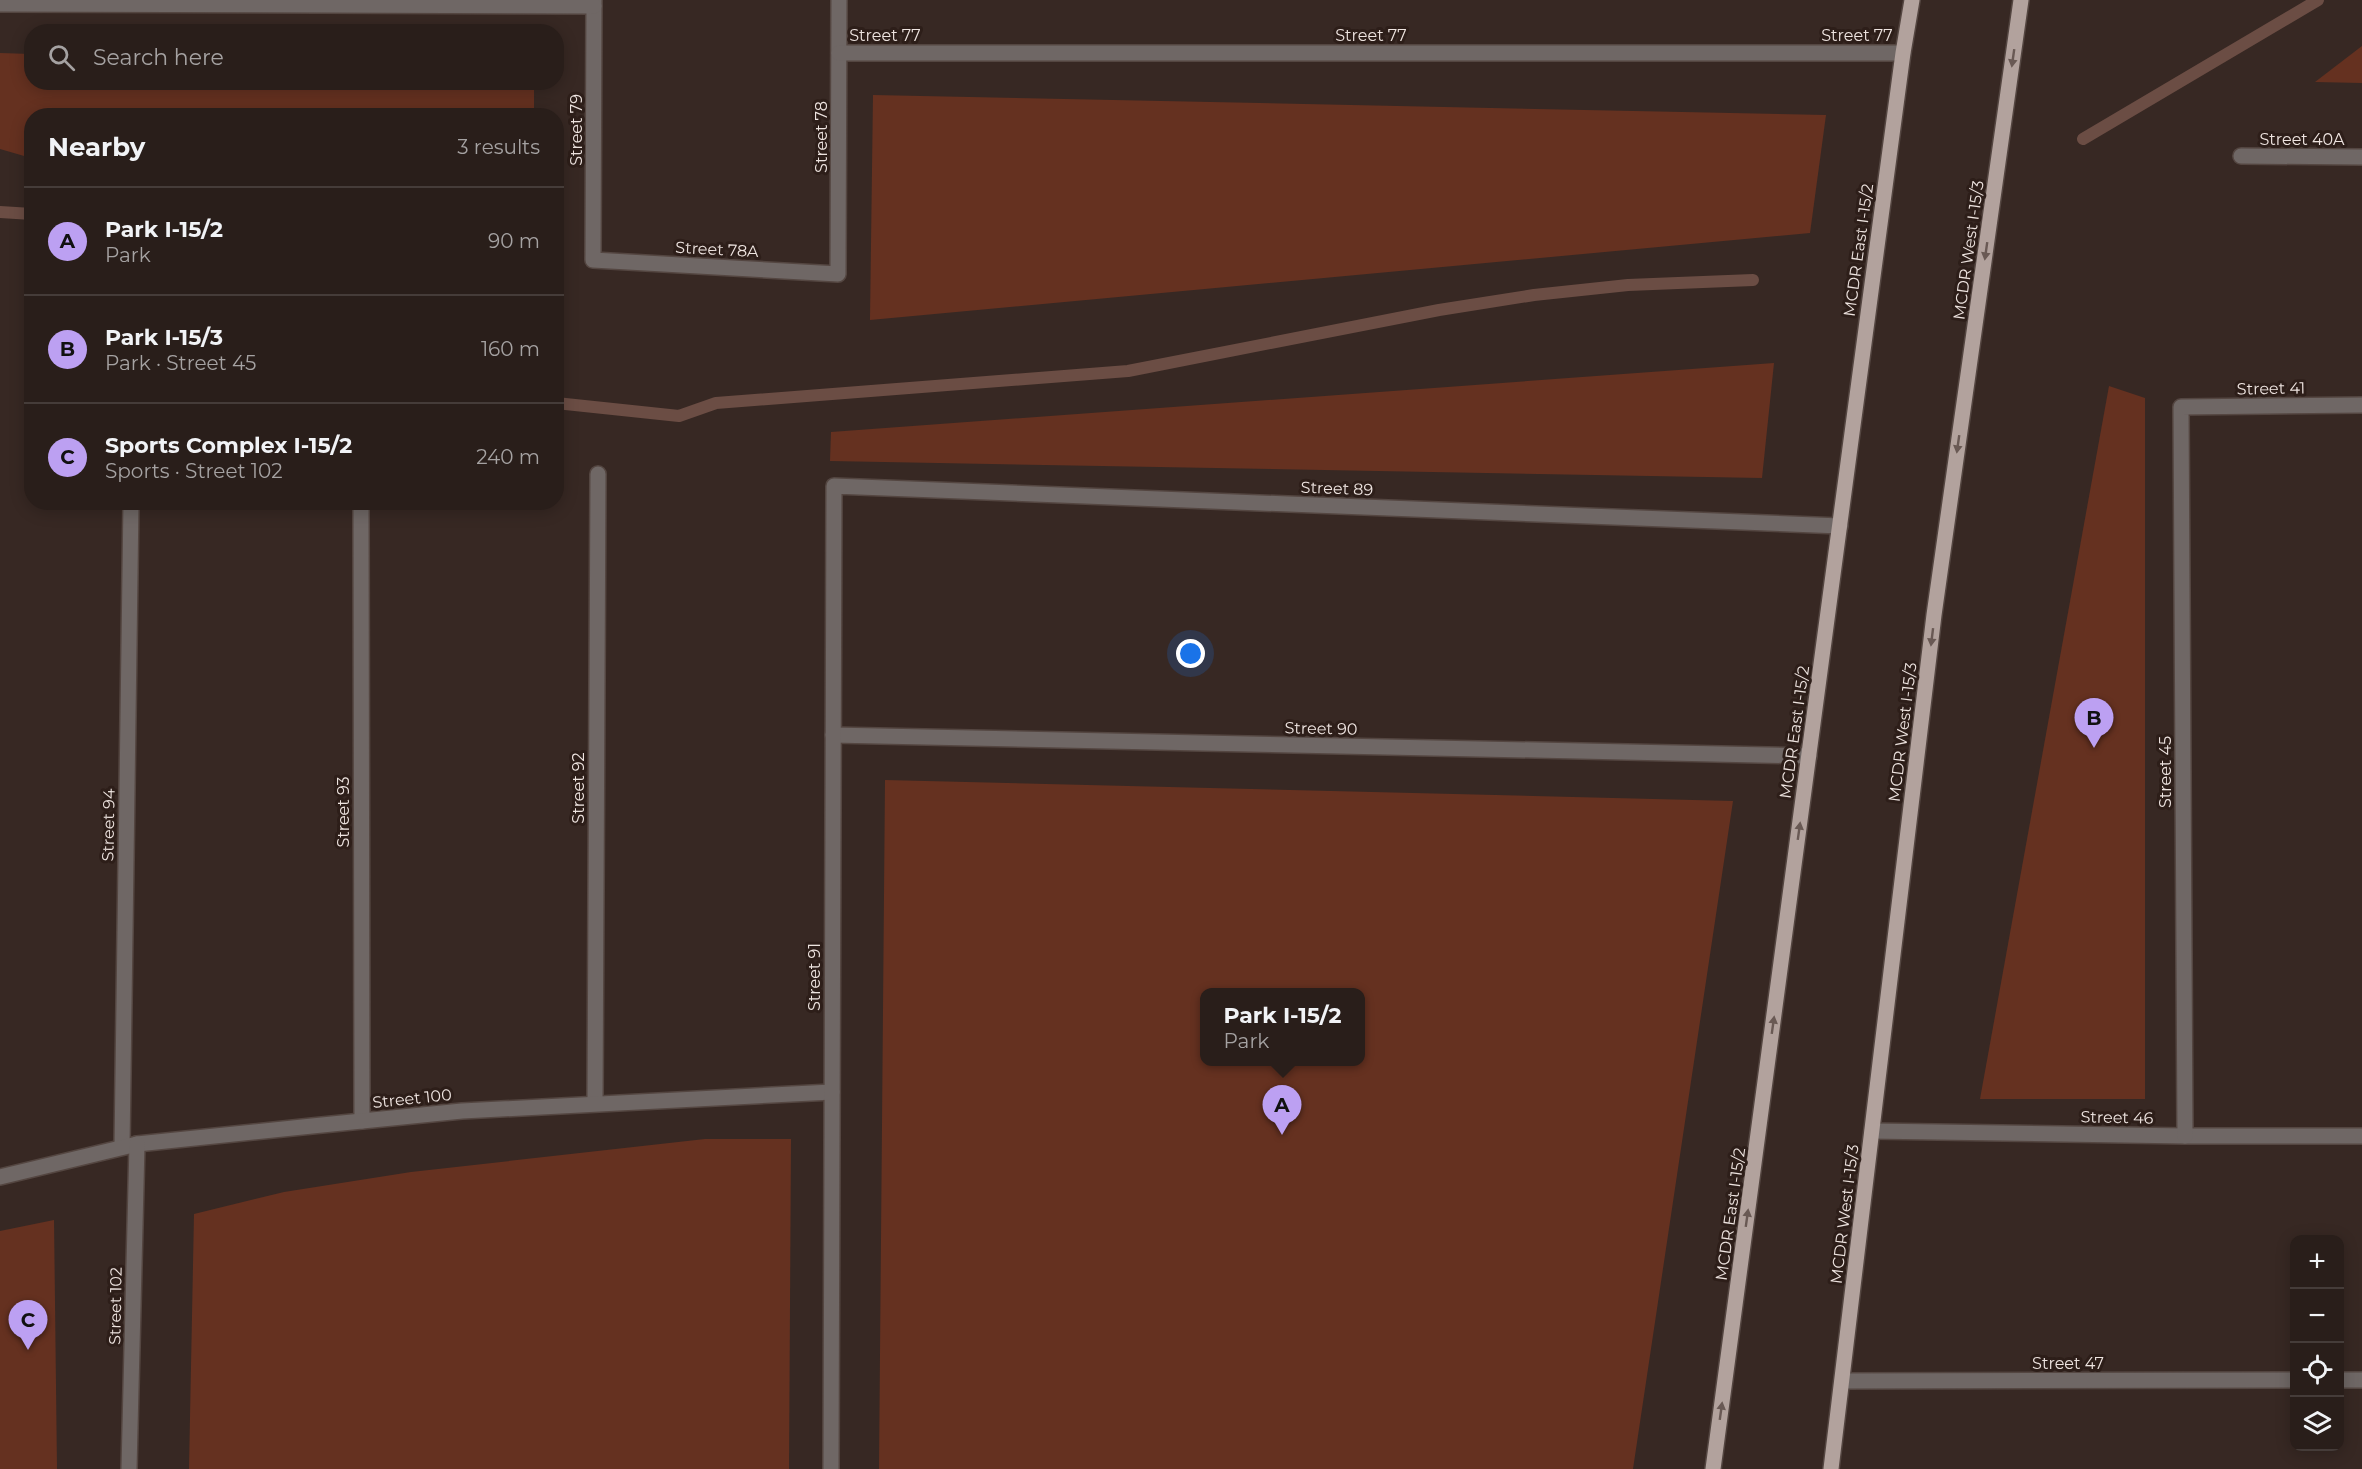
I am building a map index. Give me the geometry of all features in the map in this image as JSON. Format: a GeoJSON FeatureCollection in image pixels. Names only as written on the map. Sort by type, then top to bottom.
{"type":"FeatureCollection","features":[{"type":"Feature","properties":{"kind":"main road","name":"MCDR East I-15/2"},"geometry":{"type":"LineString","coordinates":[[1713,1469],[1903,53],[1912,0]]}},
{"type":"Feature","properties":{"kind":"main road","name":"MCDR West I-15/3"},"geometry":{"type":"LineString","coordinates":[[1831,1469],[1934,615],[2021,0]]}},
{"type":"Feature","properties":{"kind":"street","name":"Street 78"},"geometry":{"type":"LineString","coordinates":[[838,274],[839,0]]}},
{"type":"Feature","properties":{"kind":"street"},"geometry":{"type":"LineString","coordinates":[[0,4],[594,3]]}},
{"type":"Feature","properties":{"kind":"street","name":"Street 79"},"geometry":{"type":"LineString","coordinates":[[593,260],[594,3]]}},
{"type":"Feature","properties":{"kind":"street","name":"Street 77"},"geometry":{"type":"LineString","coordinates":[[839,53],[1903,53]]}},
{"type":"Feature","properties":{"kind":"street","name":"Street 40A"},"geometry":{"type":"LineString","coordinates":[[2241,156],[2362,157]]}},
{"type":"Feature","properties":{"kind":"street","name":"Street 78A"},"geometry":{"type":"LineString","coordinates":[[593,260],[838,274]]}},
{"type":"Feature","properties":{"kind":"street","name":"Street 41"},"geometry":{"type":"LineString","coordinates":[[2181,407],[2362,405]]}},
{"type":"Feature","properties":{"kind":"street","name":"Street 45"},"geometry":{"type":"LineString","coordinates":[[2181,407],[2185,1136]]}},
{"type":"Feature","properties":{"kind":"street","name":"Street 92"},"geometry":{"type":"LineString","coordinates":[[595,1103],[598,474]]}},
{"type":"Feature","properties":{"kind":"street","name":"Street 89"},"geometry":{"type":"LineString","coordinates":[[834,486],[1840,526]]}},
{"type":"Feature","properties":{"kind":"street","name":"Street 91"},"geometry":{"type":"LineString","coordinates":[[831,1469],[834,486]]}},
{"type":"Feature","properties":{"kind":"street","name":"Street 94"},"geometry":{"type":"LineString","coordinates":[[129,1145],[131,510]]}},
{"type":"Feature","properties":{"kind":"street","name":"Street 93"},"geometry":{"type":"LineString","coordinates":[[361,510],[362,1121]]}},
{"type":"Feature","properties":{"kind":"street","name":"Street 90"},"geometry":{"type":"LineString","coordinates":[[833,735],[1809,756]]}},
{"type":"Feature","properties":{"kind":"street","name":"Street 100"},"geometry":{"type":"LineString","coordinates":[[0,1177],[129,1145],[362,1121],[462,1111],[832,1092]]}},
{"type":"Feature","properties":{"kind":"street","name":"Street 46"},"geometry":{"type":"LineString","coordinates":[[1872,1131],[2185,1136],[2362,1136]]}},
{"type":"Feature","properties":{"kind":"street","name":"Street 102"},"geometry":{"type":"LineString","coordinates":[[129,1145],[129,1469]]}},
{"type":"Feature","properties":{"kind":"street","name":"Street 47"},"geometry":{"type":"LineString","coordinates":[[1842,1382],[2290,1380]]}},
{"type":"Feature","properties":{"kind":"street"},"geometry":{"type":"LineString","coordinates":[[2344,1380],[2362,1380]]}},
{"type":"Feature","properties":{"kind":"shaded area"},"geometry":{"type":"Polygon","coordinates":[[[2362,46],[2362,83],[2315,82],[2362,46]]]}},
{"type":"Feature","properties":{"kind":"shaded area"},"geometry":{"type":"Polygon","coordinates":[[[0,53],[24,54],[24,90],[534,90],[534,108],[24,108],[24,156],[0,149],[0,53]]]}},
{"type":"Feature","properties":{"kind":"shaded area"},"geometry":{"type":"Polygon","coordinates":[[[873,95],[1826,115],[1810,233],[870,320],[873,95]]]}},
{"type":"Feature","properties":{"kind":"shaded area"},"geometry":{"type":"Polygon","coordinates":[[[1774,363],[1762,478],[830,461],[831,432],[1774,363]]]}},
{"type":"Feature","properties":{"kind":"shaded area"},"geometry":{"type":"Polygon","coordinates":[[[2109,386],[2145,398],[2145,1099],[1980,1099],[2109,386]]]}},
{"type":"Feature","properties":{"kind":"shaded area"},"geometry":{"type":"Polygon","coordinates":[[[885,780],[1733,801],[1633,1469],[879,1469],[885,780]]]}},
{"type":"Feature","properties":{"kind":"shaded area"},"geometry":{"type":"Polygon","coordinates":[[[705,1139],[791,1139],[789,1469],[189,1469],[194,1214],[284,1192],[411,1172],[705,1139]]]}},
{"type":"Feature","properties":{"kind":"shaded area"},"geometry":{"type":"Polygon","coordinates":[[[54,1220],[57,1469],[0,1469],[0,1231],[54,1220]]]}},
{"type":"Feature","properties":{"kind":"waterway"},"geometry":{"type":"LineString","coordinates":[[2083,139],[2318,0]]}},
{"type":"Feature","properties":{"kind":"waterway"},"geometry":{"type":"LineString","coordinates":[[0,212],[24,214]]}},
{"type":"Feature","properties":{"kind":"waterway"},"geometry":{"type":"LineString","coordinates":[[564,404],[679,416],[716,403],[1128,371],[1439,310],[1534,295],[1628,285],[1753,280]]}},
{"type":"Feature","properties":{"kind":"place","name":"Park I-15/3"},"geometry":{"type":"Point","coordinates":[2094,748]}},
{"type":"Feature","properties":{"kind":"place","name":"Park I-15/2"},"geometry":{"type":"Point","coordinates":[1282,1135]}},
{"type":"Feature","properties":{"kind":"place","name":"Sports Complex I-15/2"},"geometry":{"type":"Point","coordinates":[28,1350]}}]}
